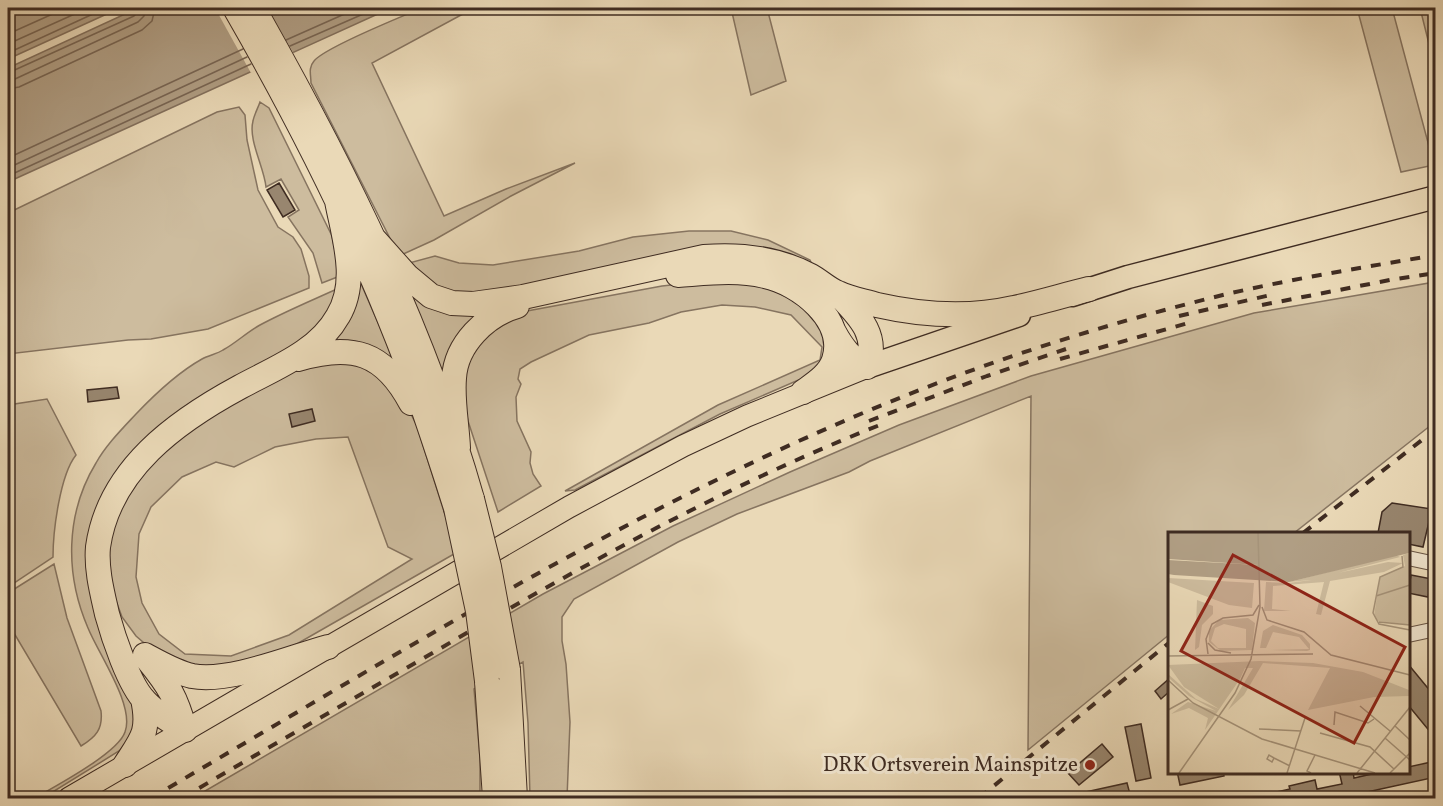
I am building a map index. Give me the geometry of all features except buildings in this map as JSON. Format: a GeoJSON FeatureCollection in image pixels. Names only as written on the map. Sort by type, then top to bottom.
{"type":"FeatureCollection","features":[{"type":"Feature","properties":{"kind":"highway"},"geometry":{"type":"LineString","coordinates":[[235,8],[292,94],[374,239],[416,333],[464,504],[494,589],[498,675],[495,798]]}},
{"type":"Feature","properties":{"kind":"highway"},"geometry":{"type":"LineString","coordinates":[[254,8],[449,452]]}},
{"type":"Feature","properties":{"kind":"highway"},"geometry":{"type":"LineString","coordinates":[[837,293],[902,309],[963,314],[1013,309],[1311,228],[1436,197]]}},
{"type":"Feature","properties":{"kind":"highway"},"geometry":{"type":"LineString","coordinates":[[125,765],[144,736],[147,718],[143,699],[115,640],[99,578],[98,547],[111,502],[138,461],[180,424],[209,404],[290,361],[318,340],[337,319],[346,302],[349,268],[337,201]]}},
{"type":"Feature","properties":{"kind":"highway"},"geometry":{"type":"LineString","coordinates":[[1026,312],[1436,210]]}},
{"type":"Feature","properties":{"kind":"highway"},"geometry":{"type":"LineString","coordinates":[[374,239],[417,286],[431,296],[452,303],[496,302],[720,255],[751,257],[782,264],[811,276],[837,293],[856,312],[867,330],[871,343],[871,356],[867,367]]}},
{"type":"Feature","properties":{"kind":"highway"},"geometry":{"type":"LineString","coordinates":[[449,452],[454,379],[458,360],[467,343],[482,325],[513,307],[636,281],[697,274],[744,273],[768,276],[802,292],[820,310],[849,354],[867,367],[1089,289]]}},
{"type":"Feature","properties":{"kind":"highway"},"geometry":{"type":"LineString","coordinates":[[802,392],[821,379],[834,361],[836,348],[834,332]]}},
{"type":"Feature","properties":{"kind":"highway"},"geometry":{"type":"LineString","coordinates":[[290,361],[322,352],[344,351],[362,354],[379,362],[396,378],[449,452]]}},
{"type":"Feature","properties":{"kind":"highway"},"geometry":{"type":"LineString","coordinates":[[107,613],[172,691],[179,706],[185,730]]}},
{"type":"Feature","properties":{"kind":"highway"},"geometry":{"type":"LineString","coordinates":[[145,656],[173,670],[194,676],[213,677],[234,675],[328,647]]}},
{"type":"Feature","properties":{"kind":"highway"},"geometry":{"type":"LineString","coordinates":[[498,675],[515,798]]}},
{"type":"Feature","properties":{"kind":"highway"},"geometry":{"type":"LineString","coordinates":[[143,699],[159,714],[185,730]]}},
{"type":"Feature","properties":{"kind":"main road"},"geometry":{"type":"LineString","coordinates":[[69,798],[513,538],[642,468],[747,416],[867,367]]}},
{"type":"Feature","properties":{"kind":"street"},"geometry":{"type":"LineString","coordinates":[[1410,558],[1436,564]]}},
{"type":"Feature","properties":{"kind":"street"},"geometry":{"type":"LineString","coordinates":[[1410,635],[1436,629]]}},
{"type":"Feature","properties":{"kind":"shaded area"},"geometry":{"type":"Polygon","coordinates":[[[422,8],[474,8],[372,63],[444,216],[575,163],[434,240],[399,256],[311,83],[310,69],[314,61],[333,48],[422,8]]]}},
{"type":"Feature","properties":{"kind":"shaded area"},"geometry":{"type":"Polygon","coordinates":[[[731,8],[767,8],[786,81],[751,95],[731,8]]]}},
{"type":"Feature","properties":{"kind":"shaded area"},"geometry":{"type":"Polygon","coordinates":[[[1357,8],[1392,8],[1434,165],[1401,172],[1357,8]]]}},
{"type":"Feature","properties":{"kind":"shaded area"},"geometry":{"type":"Polygon","coordinates":[[[1420,8],[1435,8],[1435,68],[1420,8]]]}},
{"type":"Feature","properties":{"kind":"shaded area"},"geometry":{"type":"Polygon","coordinates":[[[260,102],[269,108],[332,236],[340,276],[322,283],[313,253],[288,217],[299,210],[281,179],[266,187],[254,145],[252,128],[260,102]]]}},
{"type":"Feature","properties":{"kind":"shaded area"},"geometry":{"type":"Polygon","coordinates":[[[239,107],[245,115],[247,140],[258,190],[278,227],[293,237],[301,249],[309,276],[309,288],[208,329],[151,339],[8,354],[8,213],[217,112],[239,107]]]}},
{"type":"Feature","properties":{"kind":"shaded area"},"geometry":{"type":"Polygon","coordinates":[[[689,231],[731,231],[768,240],[810,260],[813,267],[782,259],[536,291],[450,296],[409,263],[435,256],[459,263],[493,265],[579,251],[633,237],[689,231]]]}},
{"type":"Feature","properties":{"kind":"shaded area"},"geometry":{"type":"Polygon","coordinates":[[[355,270],[403,380],[328,339],[355,270]]]}},
{"type":"Feature","properties":{"kind":"shaded area"},"geometry":{"type":"Polygon","coordinates":[[[699,282],[757,283],[804,305],[831,338],[817,372],[720,414],[575,490],[565,491],[718,405],[820,360],[822,347],[791,315],[755,307],[722,305],[681,312],[649,323],[589,335],[520,369],[518,379],[521,384],[516,397],[517,421],[531,452],[530,463],[533,474],[541,486],[498,512],[468,421],[462,391],[463,365],[488,328],[527,311],[662,286],[699,282]]]}},
{"type":"Feature","properties":{"kind":"shaded area"},"geometry":{"type":"Polygon","coordinates":[[[1435,282],[1435,422],[1295,532],[1168,532],[1168,636],[1028,750],[1031,396],[870,461],[849,472],[737,514],[678,542],[574,599],[562,617],[562,641],[570,722],[567,798],[530,798],[528,723],[523,662],[474,689],[480,758],[480,798],[193,798],[543,594],[673,526],[790,472],[899,425],[1031,376],[1254,313],[1435,282]]]}},
{"type":"Feature","properties":{"kind":"shaded area"},"geometry":{"type":"Polygon","coordinates":[[[404,285],[475,310],[478,322],[453,408],[404,285]]]}},
{"type":"Feature","properties":{"kind":"shaded area"},"geometry":{"type":"Polygon","coordinates":[[[339,288],[339,297],[307,339],[215,388],[97,510],[130,691],[138,718],[126,745],[119,751],[43,798],[35,798],[99,759],[120,740],[125,732],[127,721],[121,695],[80,608],[72,566],[74,524],[78,503],[100,456],[136,414],[184,371],[202,359],[228,347],[260,325],[339,288]]]}},
{"type":"Feature","properties":{"kind":"shaded area"},"geometry":{"type":"Polygon","coordinates":[[[353,358],[399,391],[417,426],[452,537],[454,554],[288,649],[256,663],[195,668],[150,648],[136,636],[122,617],[108,579],[107,542],[113,511],[157,450],[287,371],[353,358]],[[348,437],[316,439],[275,447],[234,467],[216,462],[182,477],[151,507],[139,534],[136,577],[142,603],[159,634],[185,654],[231,656],[289,635],[412,559],[388,547],[348,437]]]}},
{"type":"Feature","properties":{"kind":"shaded area"},"geometry":{"type":"Polygon","coordinates":[[[47,399],[76,455],[70,464],[62,489],[54,533],[53,557],[8,587],[8,405],[47,399]]]}},
{"type":"Feature","properties":{"kind":"shaded area"},"geometry":{"type":"Polygon","coordinates":[[[54,564],[67,618],[101,711],[100,728],[81,746],[8,623],[8,593],[54,564]]]}},
{"type":"Feature","properties":{"kind":"water"},"geometry":{"type":"Polygon","coordinates":[[[8,8],[120,8],[8,59],[8,8]]]}},
{"type":"Feature","properties":{"kind":"water"},"geometry":{"type":"Polygon","coordinates":[[[138,8],[391,8],[8,182],[8,68],[138,8]]]}},
{"type":"Feature","properties":{"kind":"pier"},"geometry":{"type":"Polygon","coordinates":[[[215,8],[267,8],[294,54],[251,73],[215,8]]]}},
{"type":"Feature","properties":{"kind":"railway"},"geometry":{"type":"LineString","coordinates":[[151,798],[558,562],[662,507],[874,408],[984,366],[1074,336],[1166,310],[1279,283],[1436,255]]}},
{"type":"Feature","properties":{"kind":"railway"},"geometry":{"type":"LineString","coordinates":[[1262,305],[1436,273]]}},
{"type":"Feature","properties":{"kind":"railway"},"geometry":{"type":"LineString","coordinates":[[1179,316],[1275,294]]}},
{"type":"Feature","properties":{"kind":"railway"},"geometry":{"type":"LineString","coordinates":[[1060,359],[1192,322]]}},
{"type":"Feature","properties":{"kind":"railway"},"geometry":{"type":"LineString","coordinates":[[869,421],[1066,349]]}},
{"type":"Feature","properties":{"kind":"railway"},"geometry":{"type":"LineString","coordinates":[[182,798],[484,623],[652,530],[767,473],[885,423]]}},
{"type":"Feature","properties":{"kind":"railway"},"geometry":{"type":"LineString","coordinates":[[1304,532],[1436,429]]}},
{"type":"Feature","properties":{"kind":"railway"},"geometry":{"type":"LineString","coordinates":[[979,798],[1168,644]]}},
{"type":"Feature","properties":{"kind":"place","name":"DRK Ortsverein Mainspitze"},"geometry":{"type":"Point","coordinates":[1090,765]}}]}
